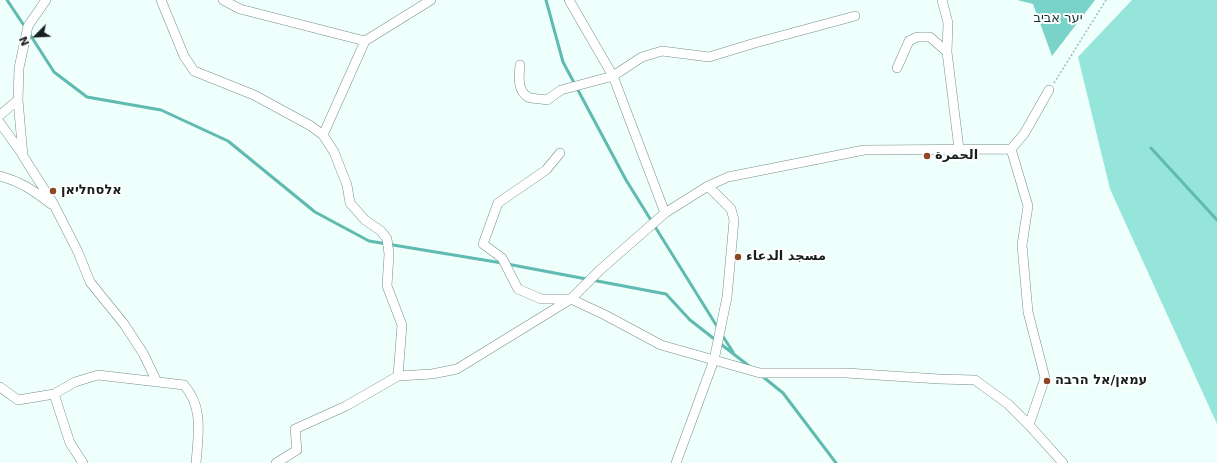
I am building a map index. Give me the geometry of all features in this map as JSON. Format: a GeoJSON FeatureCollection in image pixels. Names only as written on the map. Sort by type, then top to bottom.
{"type":"FeatureCollection","features":[{"type":"Feature","properties":{"kind":"street"},"geometry":{"type":"LineString","coordinates":[[161,0],[184,56],[194,71],[254,95],[323,134],[334,152],[347,185],[350,203],[365,220],[381,231],[387,239],[389,254],[387,286],[402,325],[398,376]]}},
{"type":"Feature","properties":{"kind":"street"},"geometry":{"type":"LineString","coordinates":[[223,0],[240,9],[365,41]]}},
{"type":"Feature","properties":{"kind":"street"},"geometry":{"type":"LineString","coordinates":[[323,134],[365,41],[431,0]]}},
{"type":"Feature","properties":{"kind":"street"},"geometry":{"type":"LineString","coordinates":[[569,0],[613,76],[665,213]]}},
{"type":"Feature","properties":{"kind":"street"},"geometry":{"type":"LineString","coordinates":[[942,0],[948,23],[947,52],[959,149]]}},
{"type":"Feature","properties":{"kind":"street"},"geometry":{"type":"LineString","coordinates":[[24,156],[18,100],[19,68],[28,26],[42,1]]}},
{"type":"Feature","properties":{"kind":"street"},"geometry":{"type":"LineString","coordinates":[[520,65],[519,81],[522,90],[528,97],[547,100],[561,90],[613,76],[642,57],[662,51],[709,57],[855,16]]}},
{"type":"Feature","properties":{"kind":"street"},"geometry":{"type":"LineString","coordinates":[[897,68],[909,41],[917,37],[930,37],[947,52]]}},
{"type":"Feature","properties":{"kind":"street"},"geometry":{"type":"LineString","coordinates":[[276,463],[297,450],[295,429],[346,406],[398,376],[432,374],[457,369],[571,299],[600,270],[665,213],[708,186],[728,177],[864,150],[1011,149],[1024,134],[1050,90]]}},
{"type":"Feature","properties":{"kind":"street"},"geometry":{"type":"LineString","coordinates":[[0,115],[18,100]]}},
{"type":"Feature","properties":{"kind":"street"},"geometry":{"type":"LineString","coordinates":[[0,123],[24,156],[55,208],[78,252],[90,282],[124,324],[143,353],[157,382]]}},
{"type":"Feature","properties":{"kind":"street"},"geometry":{"type":"LineString","coordinates":[[1011,149],[1028,206],[1022,245],[1028,312],[1045,378],[1030,425]]}},
{"type":"Feature","properties":{"kind":"street"},"geometry":{"type":"LineString","coordinates":[[560,154],[546,170],[498,204],[483,244],[502,258],[518,289],[541,299],[571,299],[605,315],[661,345],[760,374],[846,373],[975,380],[1008,404],[1030,425],[1063,463]]}},
{"type":"Feature","properties":{"kind":"street"},"geometry":{"type":"LineString","coordinates":[[0,176],[11,179],[30,188],[55,208]]}},
{"type":"Feature","properties":{"kind":"street"},"geometry":{"type":"LineString","coordinates":[[676,463],[714,360],[727,297],[734,220],[731,209],[708,186]]}},
{"type":"Feature","properties":{"kind":"street"},"geometry":{"type":"LineString","coordinates":[[0,388],[18,400],[54,394],[75,382],[98,375],[184,385],[190,392],[199,415],[196,463]]}},
{"type":"Feature","properties":{"kind":"street"},"geometry":{"type":"LineString","coordinates":[[54,394],[70,443],[83,463]]}},
{"type":"Feature","properties":{"kind":"path"},"geometry":{"type":"LineString","coordinates":[[1050,90],[1106,0]]}},
{"type":"Feature","properties":{"kind":"shaded area"},"geometry":{"type":"Polygon","coordinates":[[[1132,0],[1217,0],[1217,424],[1110,189],[1078,57],[1132,0]]]}},
{"type":"Feature","properties":{"kind":"green space","name":"יער אביב"},"geometry":{"type":"Polygon","coordinates":[[[1017,0],[1095,0],[1052,56],[1033,4],[1017,0]]]}},
{"type":"Feature","properties":{"kind":"waterway"},"geometry":{"type":"LineString","coordinates":[[7,0],[25,27]]}},
{"type":"Feature","properties":{"kind":"waterway"},"geometry":{"type":"LineString","coordinates":[[546,0],[563,62],[626,180],[718,328]]}},
{"type":"Feature","properties":{"kind":"waterway"},"geometry":{"type":"LineString","coordinates":[[29,33],[54,72],[87,97],[161,110],[228,141],[315,212],[369,241],[502,263]]}},
{"type":"Feature","properties":{"kind":"waterway"},"geometry":{"type":"LineString","coordinates":[[1151,148],[1217,220]]}},
{"type":"Feature","properties":{"kind":"waterway"},"geometry":{"type":"LineString","coordinates":[[507,264],[666,294],[690,320],[749,366]]}},
{"type":"Feature","properties":{"kind":"waterway"},"geometry":{"type":"LineString","coordinates":[[722,335],[733,352]]}},
{"type":"Feature","properties":{"kind":"waterway"},"geometry":{"type":"LineString","coordinates":[[762,376],[783,393],[836,463]]}},
{"type":"Feature","properties":{"kind":"place","name":"الحمرة"},"geometry":{"type":"Point","coordinates":[927,156]}},
{"type":"Feature","properties":{"kind":"place","name":"אלסחליאן"},"geometry":{"type":"Point","coordinates":[53,191]}},
{"type":"Feature","properties":{"kind":"place","name":"مسجد الدعاء"},"geometry":{"type":"Point","coordinates":[738,257]}},
{"type":"Feature","properties":{"kind":"place","name":"עמאן/אל הרבה"},"geometry":{"type":"Point","coordinates":[1047,381]}}]}
